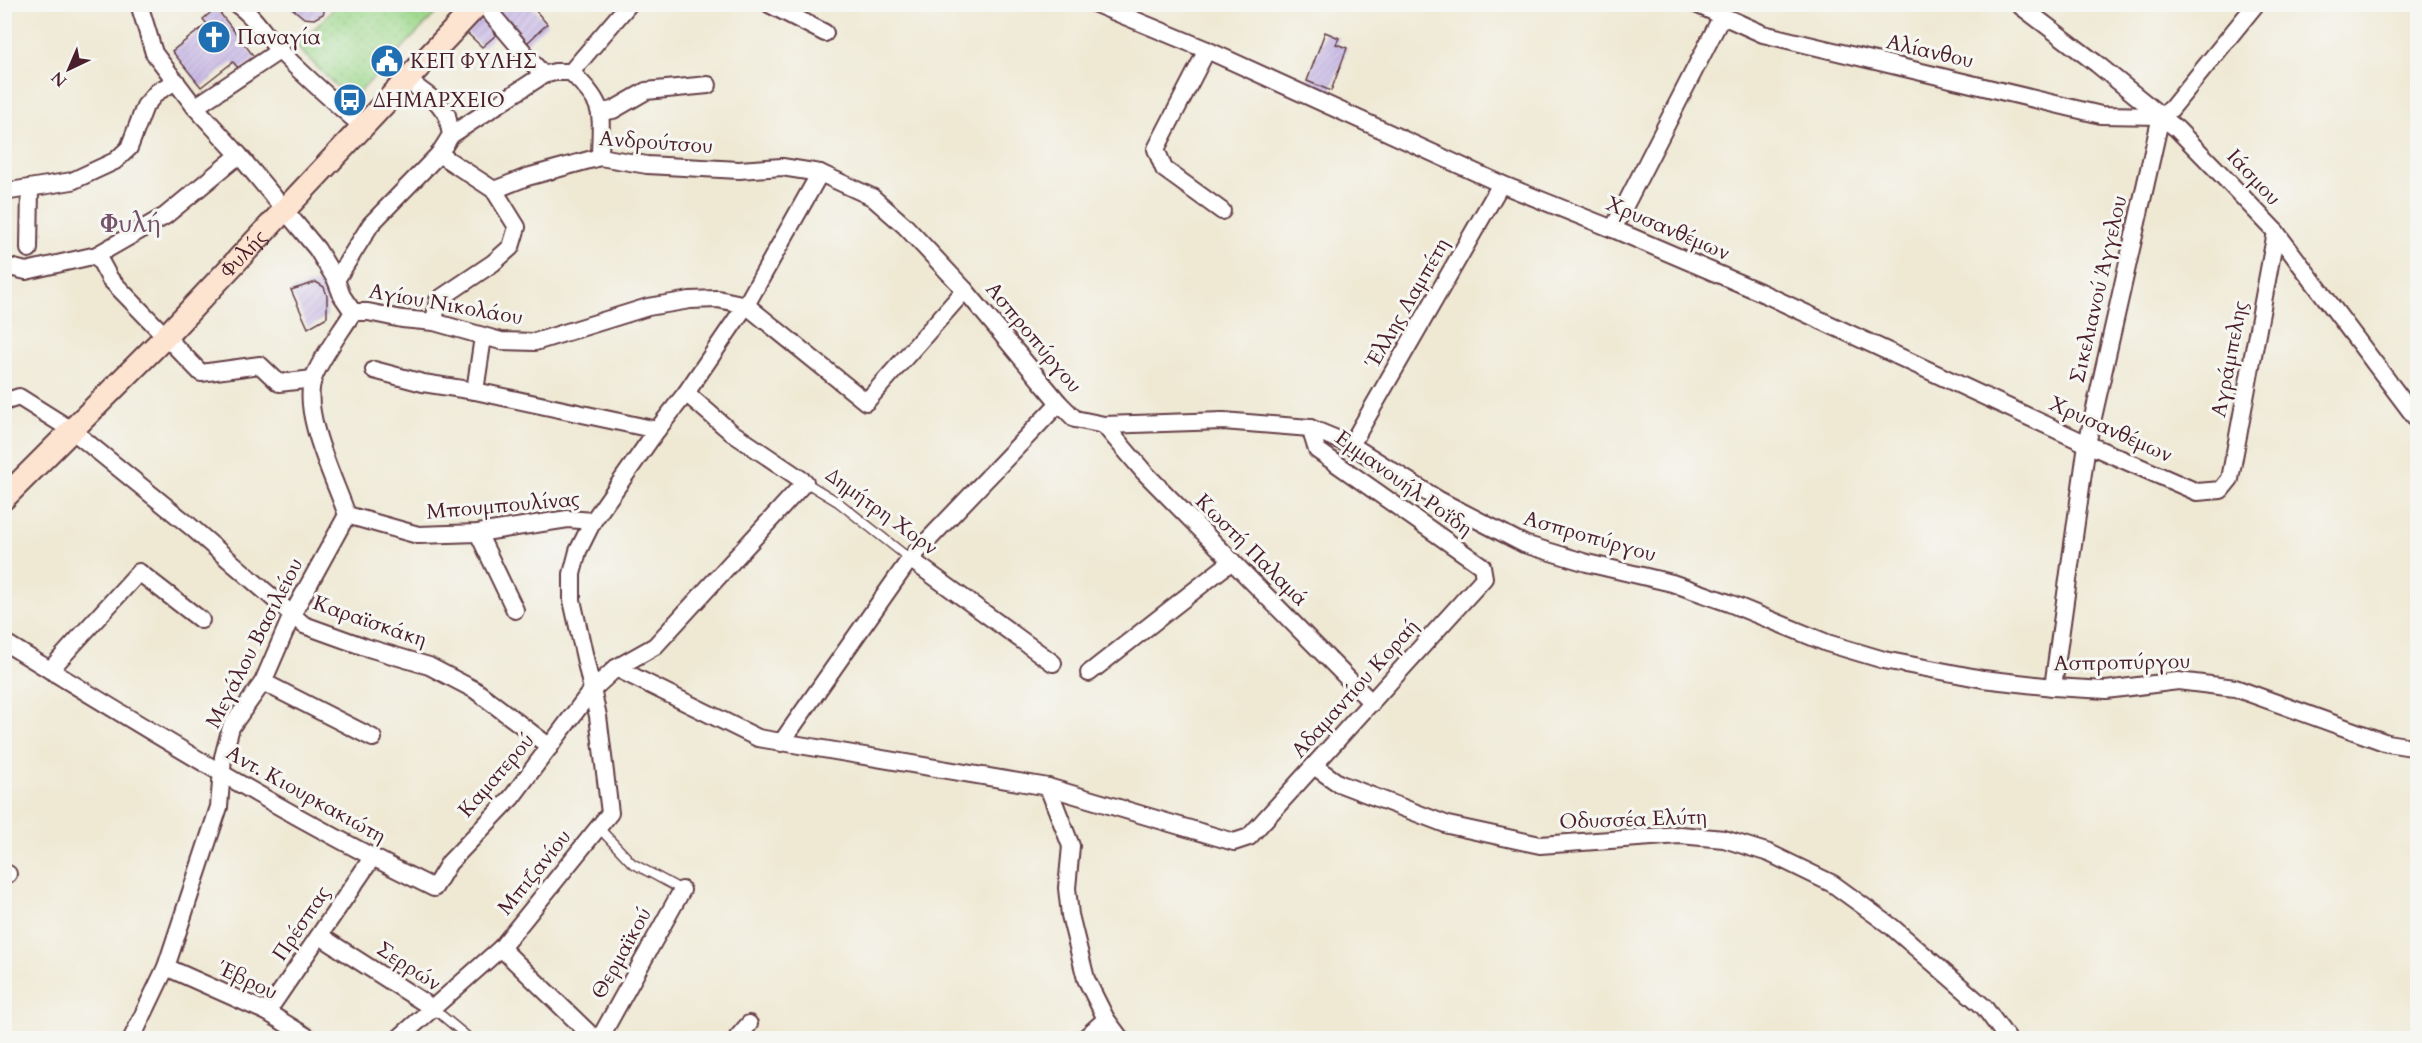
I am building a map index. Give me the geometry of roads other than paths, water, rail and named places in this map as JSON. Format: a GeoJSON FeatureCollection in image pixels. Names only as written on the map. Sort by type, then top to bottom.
{"type":"FeatureCollection","features":[{"type":"Feature","properties":{"kind":"main road","name":"Φυλής"},"geometry":{"type":"LineString","coordinates":[[4,498],[167,335],[478,4]]}},
{"type":"Feature","properties":{"kind":"street","name":"Αγίου Νικολάου"},"geometry":{"type":"LineString","coordinates":[[139,4],[154,53],[195,107],[239,155],[317,249],[353,312],[368,312],[402,319],[434,322],[501,341],[536,342],[648,307],[690,300],[718,299],[746,305],[866,402],[965,290]]}},
{"type":"Feature","properties":{"kind":"street"},"geometry":{"type":"LineString","coordinates":[[483,4],[543,75]]}},
{"type":"Feature","properties":{"kind":"street"},"geometry":{"type":"LineString","coordinates":[[571,72],[629,4]]}},
{"type":"Feature","properties":{"kind":"street"},"geometry":{"type":"LineString","coordinates":[[769,4],[825,33]]}},
{"type":"Feature","properties":{"kind":"street","name":"Χρυσανθέμων"},"geometry":{"type":"LineString","coordinates":[[1096,4],[1207,50],[1501,184],[1761,292],[2086,444],[2197,492],[2221,490]]}},
{"type":"Feature","properties":{"kind":"street","name":"Αλίανθου"},"geometry":{"type":"LineString","coordinates":[[1696,4],[1763,34],[2101,115],[2161,116]]}},
{"type":"Feature","properties":{"kind":"street","name":"Ιάσμου"},"geometry":{"type":"LineString","coordinates":[[2018,4],[2177,129],[2276,232],[2418,421]]}},
{"type":"Feature","properties":{"kind":"street"},"geometry":{"type":"LineString","coordinates":[[2161,116],[2171,109],[2256,4]]}},
{"type":"Feature","properties":{"kind":"street"},"geometry":{"type":"LineString","coordinates":[[246,7],[279,51],[362,126]]}},
{"type":"Feature","properties":{"kind":"street"},"geometry":{"type":"LineString","coordinates":[[1613,229],[1722,16]]}},
{"type":"Feature","properties":{"kind":"street"},"geometry":{"type":"LineString","coordinates":[[1207,50],[1156,149],[1164,169],[1222,211]]}},
{"type":"Feature","properties":{"kind":"street"},"geometry":{"type":"LineString","coordinates":[[195,107],[279,51]]}},
{"type":"Feature","properties":{"kind":"street"},"geometry":{"type":"LineString","coordinates":[[336,280],[371,224],[439,154],[451,135],[543,75],[571,72],[593,94],[601,112],[600,157]]}},
{"type":"Feature","properties":{"kind":"street"},"geometry":{"type":"LineString","coordinates":[[408,80],[438,103],[447,115],[451,135]]}},
{"type":"Feature","properties":{"kind":"street"},"geometry":{"type":"LineString","coordinates":[[4,192],[72,181],[115,161],[129,148],[145,106],[158,92],[176,81]]}},
{"type":"Feature","properties":{"kind":"street"},"geometry":{"type":"LineString","coordinates":[[601,112],[613,110],[646,91],[708,85]]}},
{"type":"Feature","properties":{"kind":"street","name":"Σικελιανού Άγγελου"},"geometry":{"type":"LineString","coordinates":[[2053,687],[2086,444],[2161,116]]}},
{"type":"Feature","properties":{"kind":"street"},"geometry":{"type":"LineString","coordinates":[[434,322],[438,300],[493,263],[511,247],[517,227],[494,190],[439,154]]}},
{"type":"Feature","properties":{"kind":"street"},"geometry":{"type":"LineString","coordinates":[[7,270],[26,271],[97,255],[165,216],[239,155]]}},
{"type":"Feature","properties":{"kind":"street","name":"Ανδρούτσου"},"geometry":{"type":"LineString","coordinates":[[494,190],[527,177],[600,157],[647,165],[739,170],[782,167],[820,172]]}},
{"type":"Feature","properties":{"kind":"street","name":"Ασπροπύργου"},"geometry":{"type":"LineString","coordinates":[[820,172],[872,197],[904,226],[965,290],[1075,419],[1104,425],[1223,421],[1310,428],[1351,445],[1439,500],[1524,544],[1587,563],[1672,582],[1827,643],[1884,660],[1983,679],[2053,687],[2106,690],[2178,681],[2235,688],[2387,743],[2418,748]]}},
{"type":"Feature","properties":{"kind":"street","name":"Μπιζανίου"},"geometry":{"type":"LineString","coordinates":[[399,1038],[501,948],[610,813],[599,727],[572,600],[572,574],[578,551],[593,521],[686,393],[746,305],[820,172]]}},
{"type":"Feature","properties":{"kind":"street","name":"Έλλης Λαμπέτη"},"geometry":{"type":"LineString","coordinates":[[1351,445],[1501,184]]}},
{"type":"Feature","properties":{"kind":"street"},"geometry":{"type":"LineString","coordinates":[[29,249],[30,188]]}},
{"type":"Feature","properties":{"kind":"street","name":"Αγράμπελης"},"geometry":{"type":"LineString","coordinates":[[2221,490],[2230,479],[2276,232]]}},
{"type":"Feature","properties":{"kind":"street"},"geometry":{"type":"LineString","coordinates":[[97,255],[110,279],[167,335],[201,373],[260,365],[279,383],[313,379]]}},
{"type":"Feature","properties":{"kind":"street"},"geometry":{"type":"LineString","coordinates":[[347,514],[311,417],[313,379],[353,312]]}},
{"type":"Feature","properties":{"kind":"street"},"geometry":{"type":"LineString","coordinates":[[475,391],[483,337]]}},
{"type":"Feature","properties":{"kind":"street"},"geometry":{"type":"LineString","coordinates":[[374,370],[423,383],[475,391],[657,430]]}},
{"type":"Feature","properties":{"kind":"street","name":"Δημήτρη Χορν"},"geometry":{"type":"LineString","coordinates":[[686,393],[731,432],[805,482]]}},
{"type":"Feature","properties":{"kind":"street","name":"Καραϊσκάκη"},"geometry":{"type":"LineString","coordinates":[[4,402],[20,397],[73,431],[190,526],[304,625],[365,647],[429,666],[475,690],[550,747]]}},
{"type":"Feature","properties":{"kind":"street"},"geometry":{"type":"LineString","coordinates":[[781,742],[910,559],[1059,403]]}},
{"type":"Feature","properties":{"kind":"street","name":"Κωστή Παλαμά"},"geometry":{"type":"LineString","coordinates":[[1104,425],[1144,472],[1372,703]]}},
{"type":"Feature","properties":{"kind":"street","name":"Εμμανουήλ Ροΐδη"},"geometry":{"type":"LineString","coordinates":[[1310,428],[1317,450],[1482,566]]}},
{"type":"Feature","properties":{"kind":"street","name":"Καματερού"},"geometry":{"type":"LineString","coordinates":[[434,888],[449,863],[512,797],[591,691],[616,668],[655,646],[805,482]]}},
{"type":"Feature","properties":{"kind":"street","name":"Μπουμπουλίνας"},"geometry":{"type":"LineString","coordinates":[[347,514],[418,535],[478,533],[568,519],[593,521]]}},
{"type":"Feature","properties":{"kind":"street","name":"Μεγάλου Βασιλείου"},"geometry":{"type":"LineString","coordinates":[[132,1038],[166,967],[219,807],[223,757],[231,727],[263,682],[292,615],[347,514]]}},
{"type":"Feature","properties":{"kind":"street"},"geometry":{"type":"LineString","coordinates":[[478,533],[515,610]]}},
{"type":"Feature","properties":{"kind":"street","name":"Δημήτρη Χορν"},"geometry":{"type":"LineString","coordinates":[[910,559],[1053,663]]}},
{"type":"Feature","properties":{"kind":"street"},"geometry":{"type":"LineString","coordinates":[[1089,673],[1232,561]]}},
{"type":"Feature","properties":{"kind":"street","name":"Αδαμαντίου Κοραή"},"geometry":{"type":"LineString","coordinates":[[1048,787],[1234,842],[1250,837],[1484,578],[1482,566]]}},
{"type":"Feature","properties":{"kind":"street"},"geometry":{"type":"LineString","coordinates":[[50,670],[139,572],[201,620]]}},
{"type":"Feature","properties":{"kind":"street","name":"Αντ. Κιουρκακιώτη"},"geometry":{"type":"LineString","coordinates":[[4,642],[222,773],[372,858],[434,888]]}},
{"type":"Feature","properties":{"kind":"street"},"geometry":{"type":"LineString","coordinates":[[616,668],[758,738],[1048,787],[1071,846],[1067,888],[1070,915],[1086,979],[1106,1019],[1120,1038]]}},
{"type":"Feature","properties":{"kind":"street"},"geometry":{"type":"LineString","coordinates":[[263,682],[373,738]]}},
{"type":"Feature","properties":{"kind":"street","name":"Οδυσσέα Ελύτη"},"geometry":{"type":"LineString","coordinates":[[1314,766],[1338,783],[1448,825],[1540,845],[1680,835],[1724,839],[1769,853],[1833,884],[1892,927],[1984,1007],[2007,1038]]}},
{"type":"Feature","properties":{"kind":"street","name":"Πρέσπας"},"geometry":{"type":"LineString","coordinates":[[267,1012],[372,858]]}},
{"type":"Feature","properties":{"kind":"street","name":"Θερμαϊκού"},"geometry":{"type":"LineString","coordinates":[[600,1038],[682,890]]}},
{"type":"Feature","properties":{"kind":"street","name":"Σερρών"},"geometry":{"type":"LineString","coordinates":[[320,936],[434,1008]]}},
{"type":"Feature","properties":{"kind":"street"},"geometry":{"type":"LineString","coordinates":[[501,948],[594,1038]]}},
{"type":"Feature","properties":{"kind":"street","name":"Έβρου"},"geometry":{"type":"LineString","coordinates":[[166,967],[267,1012],[309,1038]]}},
{"type":"Feature","properties":{"kind":"street"},"geometry":{"type":"LineString","coordinates":[[1085,1038],[1106,1019]]}},
{"type":"Feature","properties":{"kind":"street"},"geometry":{"type":"LineString","coordinates":[[737,1038],[749,1024]]}},
{"type":"Feature","properties":{"kind":"lane","name":"Δημήτρη Χορν"},"geometry":{"type":"LineString","coordinates":[[805,482],[838,502],[910,559]]}},
{"type":"Feature","properties":{"kind":"lane"},"geometry":{"type":"LineString","coordinates":[[598,828],[632,863],[682,890]]}},
{"type":"Feature","properties":{"kind":"lane","name":"Σερρών"},"geometry":{"type":"LineString","coordinates":[[434,1008],[469,1038]]}},
{"type":"Feature","properties":{"kind":"place","name":"Παναγία"},"geometry":{"type":"Point","coordinates":[214,37]}},
{"type":"Feature","properties":{"kind":"place","name":"ΚΕΠ ΦΥΛΗΣ"},"geometry":{"type":"Point","coordinates":[387,61]}},
{"type":"Feature","properties":{"kind":"place","name":"ΔΗΜΑΡΧΕΙΟ"},"geometry":{"type":"Point","coordinates":[350,100]}},
{"type":"Feature","properties":{"kind":"district","name":"Φυλή"},"geometry":{"type":"Point","coordinates":[131,223]}}]}
